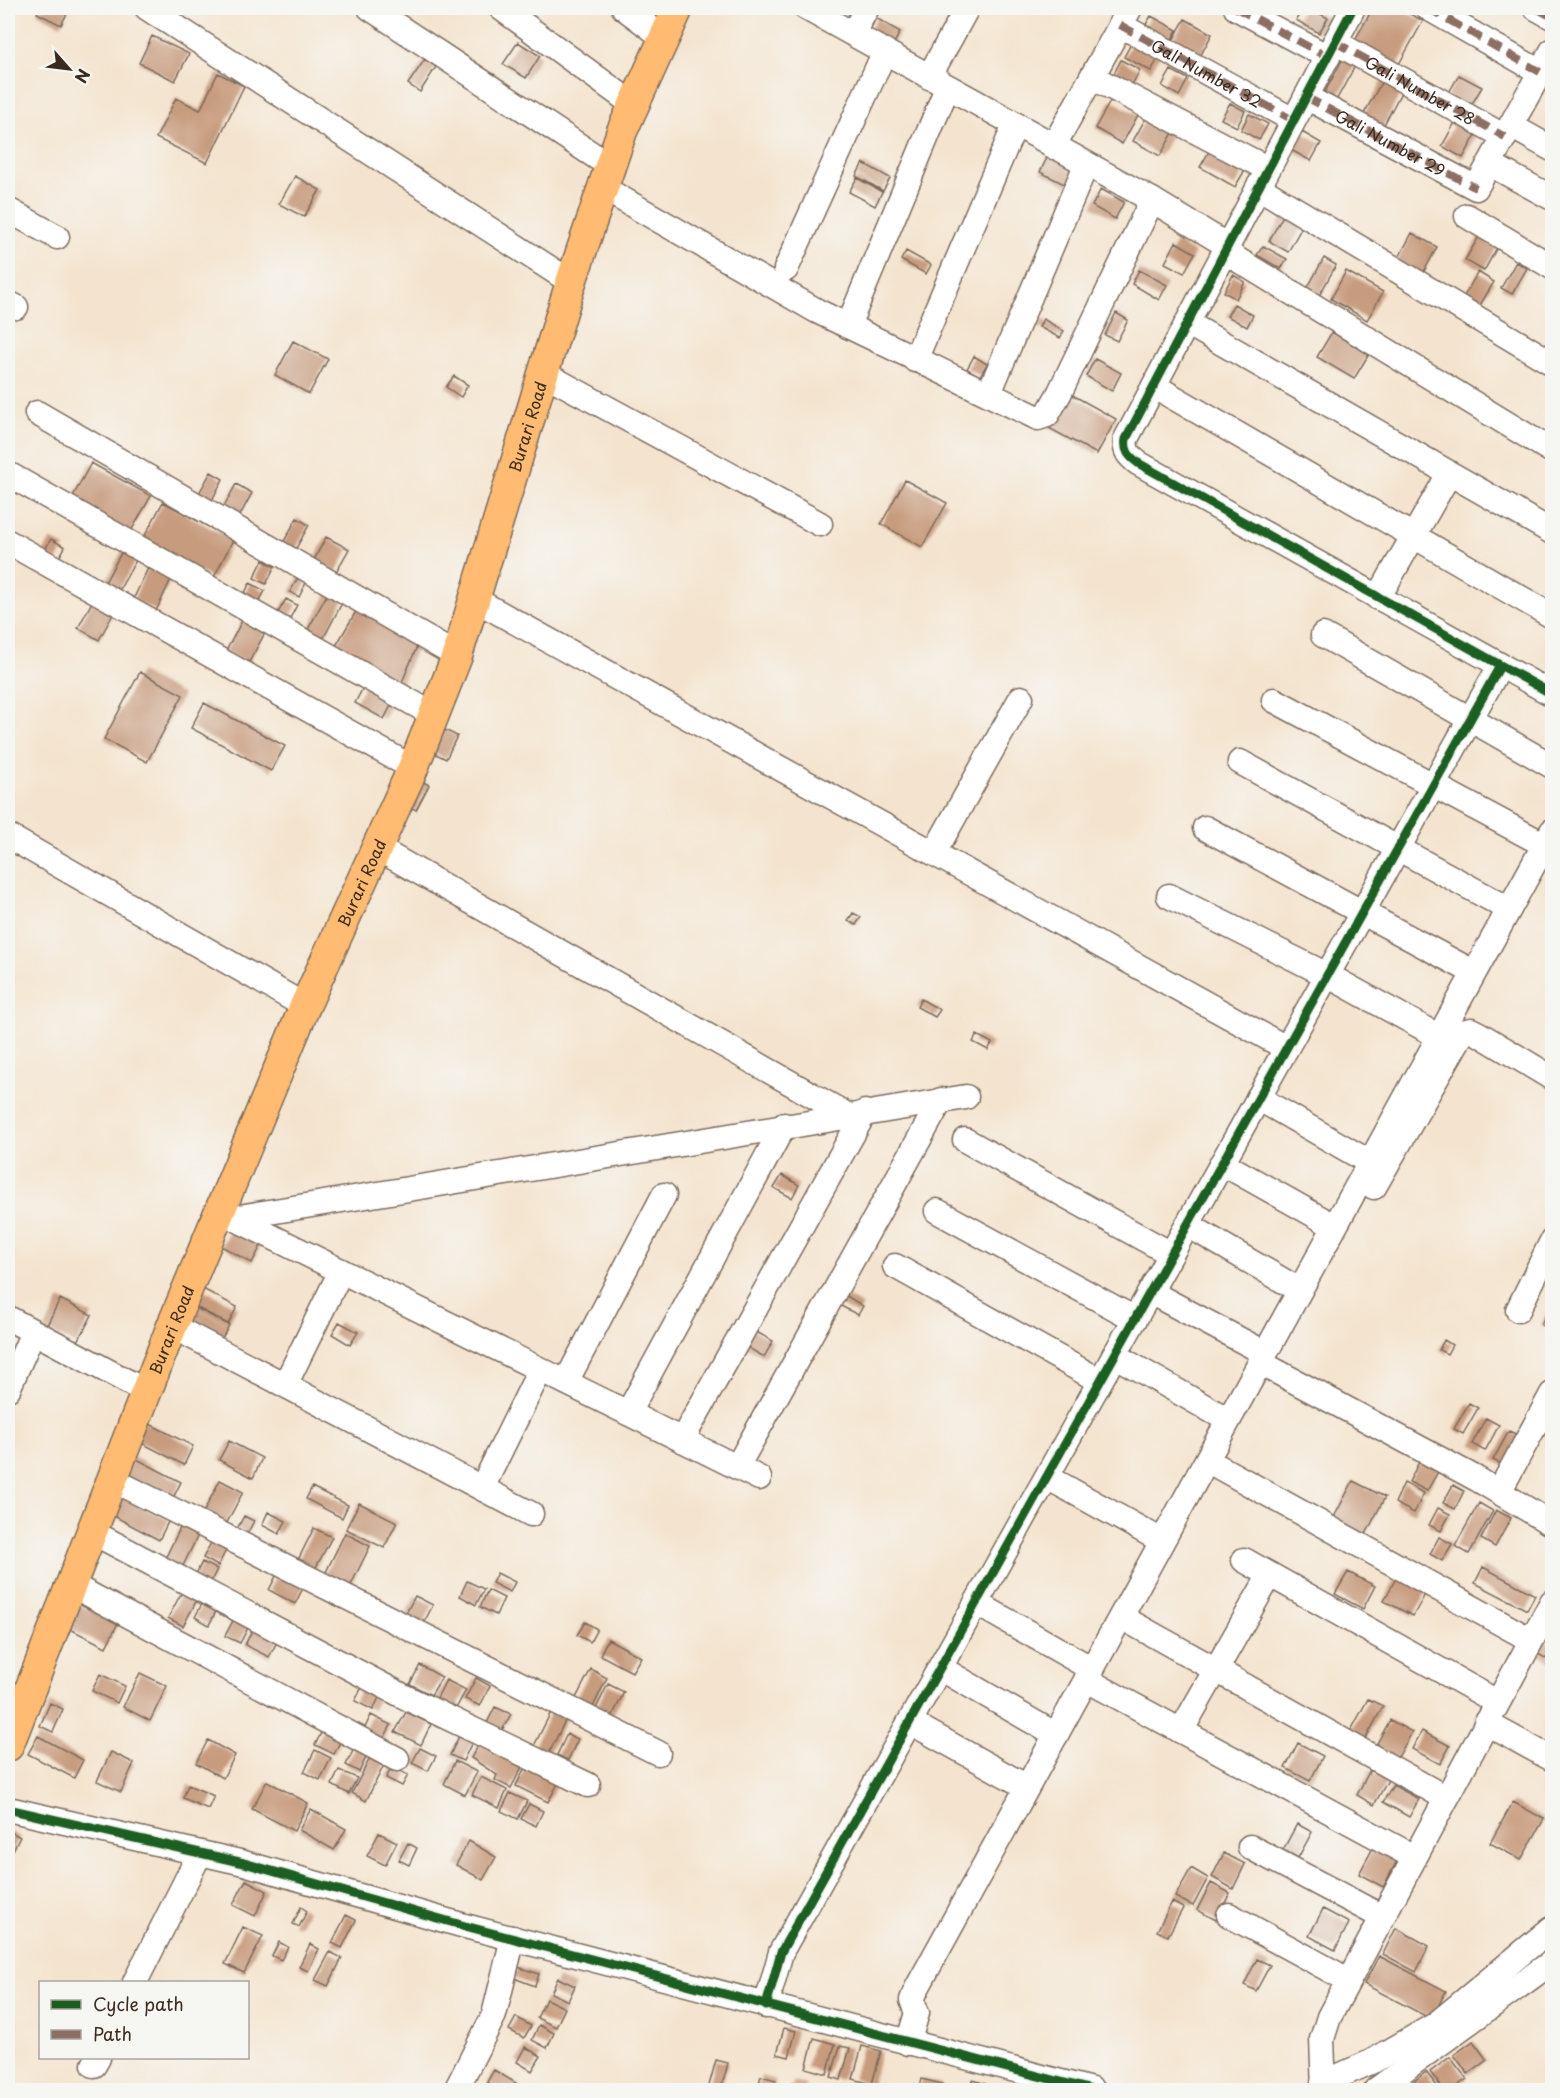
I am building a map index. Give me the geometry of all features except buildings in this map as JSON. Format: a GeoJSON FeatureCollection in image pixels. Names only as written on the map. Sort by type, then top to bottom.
{"type":"FeatureCollection","features":[{"type":"Feature","properties":{"kind":"main road","name":"Burari Road"},"geometry":{"type":"LineString","coordinates":[[8,1746],[145,1391],[172,1326],[227,1215],[305,1005],[375,847],[413,768],[457,656],[571,282],[606,177],[634,105],[678,8]]}},
{"type":"Feature","properties":{"kind":"street"},"geometry":{"type":"LineString","coordinates":[[147,8],[571,282]]}},
{"type":"Feature","properties":{"kind":"street"},"geometry":{"type":"LineString","coordinates":[[370,8],[606,177],[848,327],[1038,418],[1047,415],[1152,200]]}},
{"type":"Feature","properties":{"kind":"street"},"geometry":{"type":"LineString","coordinates":[[501,8],[634,105]]}},
{"type":"Feature","properties":{"kind":"street"},"geometry":{"type":"LineString","coordinates":[[624,8],[664,38]]}},
{"type":"Feature","properties":{"kind":"street"},"geometry":{"type":"LineString","coordinates":[[807,8],[1053,147],[1152,200],[1226,249],[1552,451]]}},
{"type":"Feature","properties":{"kind":"street"},"geometry":{"type":"LineString","coordinates":[[853,33],[867,8]]}},
{"type":"Feature","properties":{"kind":"street"},"geometry":{"type":"LineString","coordinates":[[848,327],[967,8]]}},
{"type":"Feature","properties":{"kind":"street","name":"Gali Number 28"},"geometry":{"type":"LineString","coordinates":[[1236,8],[1552,149]]}},
{"type":"Feature","properties":{"kind":"street"},"geometry":{"type":"LineString","coordinates":[[1353,8],[1125,439],[1128,455],[1378,598],[1552,694]]}},
{"type":"Feature","properties":{"kind":"street"},"geometry":{"type":"LineString","coordinates":[[1428,8],[1546,62],[1490,164],[1552,198]]}},
{"type":"Feature","properties":{"kind":"street"},"geometry":{"type":"LineString","coordinates":[[1536,8],[1552,17]]}},
{"type":"Feature","properties":{"kind":"street"},"geometry":{"type":"LineString","coordinates":[[1053,147],[1125,16]]}},
{"type":"Feature","properties":{"kind":"street","name":"Gali Number 32"},"geometry":{"type":"LineString","coordinates":[[1125,16],[1293,120]]}},
{"type":"Feature","properties":{"kind":"street"},"geometry":{"type":"LineString","coordinates":[[786,269],[885,51]]}},
{"type":"Feature","properties":{"kind":"street"},"geometry":{"type":"LineString","coordinates":[[1092,77],[1263,178],[1552,363]]}},
{"type":"Feature","properties":{"kind":"street","name":"Gali Number 29"},"geometry":{"type":"LineString","coordinates":[[1306,97],[1476,188],[1490,164]]}},
{"type":"Feature","properties":{"kind":"street"},"geometry":{"type":"LineString","coordinates":[[915,360],[1015,125]]}},
{"type":"Feature","properties":{"kind":"street"},"geometry":{"type":"LineString","coordinates":[[989,393],[1086,165]]}},
{"type":"Feature","properties":{"kind":"street"},"geometry":{"type":"LineString","coordinates":[[8,210],[57,237]]}},
{"type":"Feature","properties":{"kind":"street"},"geometry":{"type":"LineString","coordinates":[[1467,216],[1552,267]]}},
{"type":"Feature","properties":{"kind":"street"},"geometry":{"type":"LineString","coordinates":[[1187,323],[1552,532]]}},
{"type":"Feature","properties":{"kind":"street"},"geometry":{"type":"LineString","coordinates":[[543,373],[820,524]]}},
{"type":"Feature","properties":{"kind":"street"},"geometry":{"type":"LineString","coordinates":[[1154,386],[1552,616]]}},
{"type":"Feature","properties":{"kind":"street"},"geometry":{"type":"LineString","coordinates":[[37,413],[457,656]]}},
{"type":"Feature","properties":{"kind":"street"},"geometry":{"type":"LineString","coordinates":[[8,474],[434,715]]}},
{"type":"Feature","properties":{"kind":"street"},"geometry":{"type":"LineString","coordinates":[[1378,598],[1449,474]]}},
{"type":"Feature","properties":{"kind":"street"},"geometry":{"type":"LineString","coordinates":[[8,542],[413,768]]}},
{"type":"Feature","properties":{"kind":"street"},"geometry":{"type":"LineString","coordinates":[[474,600],[1286,1048]]}},
{"type":"Feature","properties":{"kind":"street"},"geometry":{"type":"LineString","coordinates":[[1323,635],[1552,766]]}},
{"type":"Feature","properties":{"kind":"street"},"geometry":{"type":"LineString","coordinates":[[768,1994],[781,1953],[1500,666]]}},
{"type":"Feature","properties":{"kind":"street"},"geometry":{"type":"LineString","coordinates":[[934,853],[1020,698]]}},
{"type":"Feature","properties":{"kind":"street"},"geometry":{"type":"LineString","coordinates":[[913,2027],[913,1996],[1056,1735],[1132,1623],[1219,1467],[1299,1290],[1549,838],[1434,784],[1274,700]]}},
{"type":"Feature","properties":{"kind":"street"},"geometry":{"type":"LineString","coordinates":[[1240,762],[1509,909]]}},
{"type":"Feature","properties":{"kind":"street"},"geometry":{"type":"LineString","coordinates":[[1205,828],[1473,972]]}},
{"type":"Feature","properties":{"kind":"street"},"geometry":{"type":"LineString","coordinates":[[8,836],[305,1005]]}},
{"type":"Feature","properties":{"kind":"street"},"geometry":{"type":"LineString","coordinates":[[375,847],[856,1113]]}},
{"type":"Feature","properties":{"kind":"street"},"geometry":{"type":"LineString","coordinates":[[1169,896],[1327,975],[1438,1036]]}},
{"type":"Feature","properties":{"kind":"street"},"geometry":{"type":"LineString","coordinates":[[913,2027],[1095,1677],[1162,1541],[1228,1420],[1268,1361],[1463,1032],[1471,1030],[1479,1034],[1552,1078]]}},
{"type":"Feature","properties":{"kind":"street"},"geometry":{"type":"LineString","coordinates":[[227,1215],[966,1096]]}},
{"type":"Feature","properties":{"kind":"street"},"geometry":{"type":"LineString","coordinates":[[1258,1098],[1370,1162]]}},
{"type":"Feature","properties":{"kind":"street"},"geometry":{"type":"LineString","coordinates":[[737,1467],[941,1100]]}},
{"type":"Feature","properties":{"kind":"street"},"geometry":{"type":"LineString","coordinates":[[682,1440],[856,1113]]}},
{"type":"Feature","properties":{"kind":"street"},"geometry":{"type":"LineString","coordinates":[[628,1413],[784,1125]]}},
{"type":"Feature","properties":{"kind":"street"},"geometry":{"type":"LineString","coordinates":[[965,1140],[1171,1254]]}},
{"type":"Feature","properties":{"kind":"street"},"geometry":{"type":"LineString","coordinates":[[1222,1163],[1334,1226]]}},
{"type":"Feature","properties":{"kind":"street"},"geometry":{"type":"LineString","coordinates":[[566,1382],[664,1195]]}},
{"type":"Feature","properties":{"kind":"street"},"geometry":{"type":"LineString","coordinates":[[937,1211],[1135,1319]]}},
{"type":"Feature","properties":{"kind":"street"},"geometry":{"type":"LineString","coordinates":[[227,1215],[759,1478]]}},
{"type":"Feature","properties":{"kind":"street"},"geometry":{"type":"LineString","coordinates":[[1188,1225],[1299,1290]]}},
{"type":"Feature","properties":{"kind":"street"},"geometry":{"type":"LineString","coordinates":[[1518,1310],[1552,1241]]}},
{"type":"Feature","properties":{"kind":"street"},"geometry":{"type":"LineString","coordinates":[[895,1266],[1100,1381]]}},
{"type":"Feature","properties":{"kind":"street"},"geometry":{"type":"LineString","coordinates":[[285,1385],[341,1271]]}},
{"type":"Feature","properties":{"kind":"street"},"geometry":{"type":"LineString","coordinates":[[1150,1292],[1552,1524]]}},
{"type":"Feature","properties":{"kind":"street"},"geometry":{"type":"LineString","coordinates":[[8,1318],[145,1391]]}},
{"type":"Feature","properties":{"kind":"street"},"geometry":{"type":"LineString","coordinates":[[172,1326],[531,1514]]}},
{"type":"Feature","properties":{"kind":"street"},"geometry":{"type":"LineString","coordinates":[[8,1389],[33,1332]]}},
{"type":"Feature","properties":{"kind":"street"},"geometry":{"type":"LineString","coordinates":[[1114,1355],[1228,1420]]}},
{"type":"Feature","properties":{"kind":"street"},"geometry":{"type":"LineString","coordinates":[[482,1488],[540,1370]]}},
{"type":"Feature","properties":{"kind":"street"},"geometry":{"type":"LineString","coordinates":[[1498,1492],[1552,1394]]}},
{"type":"Feature","properties":{"kind":"street"},"geometry":{"type":"LineString","coordinates":[[1219,1467],[1541,1633]]}},
{"type":"Feature","properties":{"kind":"street"},"geometry":{"type":"LineString","coordinates":[[1047,1477],[1162,1541]]}},
{"type":"Feature","properties":{"kind":"street"},"geometry":{"type":"LineString","coordinates":[[111,1479],[388,1620],[658,1753]]}},
{"type":"Feature","properties":{"kind":"street"},"geometry":{"type":"LineString","coordinates":[[90,1532],[405,1697],[588,1785]]}},
{"type":"Feature","properties":{"kind":"street"},"geometry":{"type":"LineString","coordinates":[[1244,1560],[1492,1713],[1552,1759]]}},
{"type":"Feature","properties":{"kind":"street"},"geometry":{"type":"LineString","coordinates":[[1182,1731],[1270,1575]]}},
{"type":"Feature","properties":{"kind":"street"},"geometry":{"type":"LineString","coordinates":[[69,1584],[397,1758]]}},
{"type":"Feature","properties":{"kind":"street"},"geometry":{"type":"LineString","coordinates":[[1552,1602],[1541,1633],[1492,1713],[1348,1980],[1322,2038],[1324,2087],[1435,2025],[1552,1929]]}},
{"type":"Feature","properties":{"kind":"street"},"geometry":{"type":"LineString","coordinates":[[976,1603],[1182,1731],[1414,1857]]}},
{"type":"Feature","properties":{"kind":"street"},"geometry":{"type":"LineString","coordinates":[[1132,1623],[1446,1798]]}},
{"type":"Feature","properties":{"kind":"street"},"geometry":{"type":"LineString","coordinates":[[940,1668],[1056,1735]]}},
{"type":"Feature","properties":{"kind":"street"},"geometry":{"type":"LineString","coordinates":[[910,1722],[1027,1787]]}},
{"type":"Feature","properties":{"kind":"street"},"geometry":{"type":"LineString","coordinates":[[8,1809],[200,1853],[513,1938],[913,2027],[1092,2091]]}},
{"type":"Feature","properties":{"kind":"street"},"geometry":{"type":"LineString","coordinates":[[1251,1847],[1382,1917]]}},
{"type":"Feature","properties":{"kind":"street"},"geometry":{"type":"LineString","coordinates":[[136,1981],[200,1853]]}},
{"type":"Feature","properties":{"kind":"street"},"geometry":{"type":"LineString","coordinates":[[1229,1915],[1348,1980]]}},
{"type":"Feature","properties":{"kind":"street"},"geometry":{"type":"LineString","coordinates":[[456,2091],[494,2015],[513,1938]]}},
{"type":"Feature","properties":{"kind":"street"},"geometry":{"type":"LineString","coordinates":[[1376,2091],[1552,1962]]}},
{"type":"Feature","properties":{"kind":"marked path"},"geometry":{"type":"LineString","coordinates":[[1236,8],[1328,57]]}},
{"type":"Feature","properties":{"kind":"marked path"},"geometry":{"type":"LineString","coordinates":[[1428,8],[1540,72]]}},
{"type":"Feature","properties":{"kind":"marked path"},"geometry":{"type":"LineString","coordinates":[[1536,8],[1552,17]]}},
{"type":"Feature","properties":{"kind":"marked path"},"geometry":{"type":"LineString","coordinates":[[1120,25],[1293,120]]}},
{"type":"Feature","properties":{"kind":"marked path"},"geometry":{"type":"LineString","coordinates":[[1335,42],[1505,137]]}},
{"type":"Feature","properties":{"kind":"marked path"},"geometry":{"type":"LineString","coordinates":[[1306,97],[1476,188]]}},
{"type":"Feature","properties":{"kind":"cycle path"},"geometry":{"type":"LineString","coordinates":[[1353,8],[1126,439],[1127,450],[1138,463],[1552,694]]}},
{"type":"Feature","properties":{"kind":"cycle path"},"geometry":{"type":"LineString","coordinates":[[766,2006],[781,1952],[1500,666]]}},
{"type":"Feature","properties":{"kind":"cycle path"},"geometry":{"type":"LineString","coordinates":[[8,1809],[244,1863],[465,1926],[1092,2090]]}}]}
